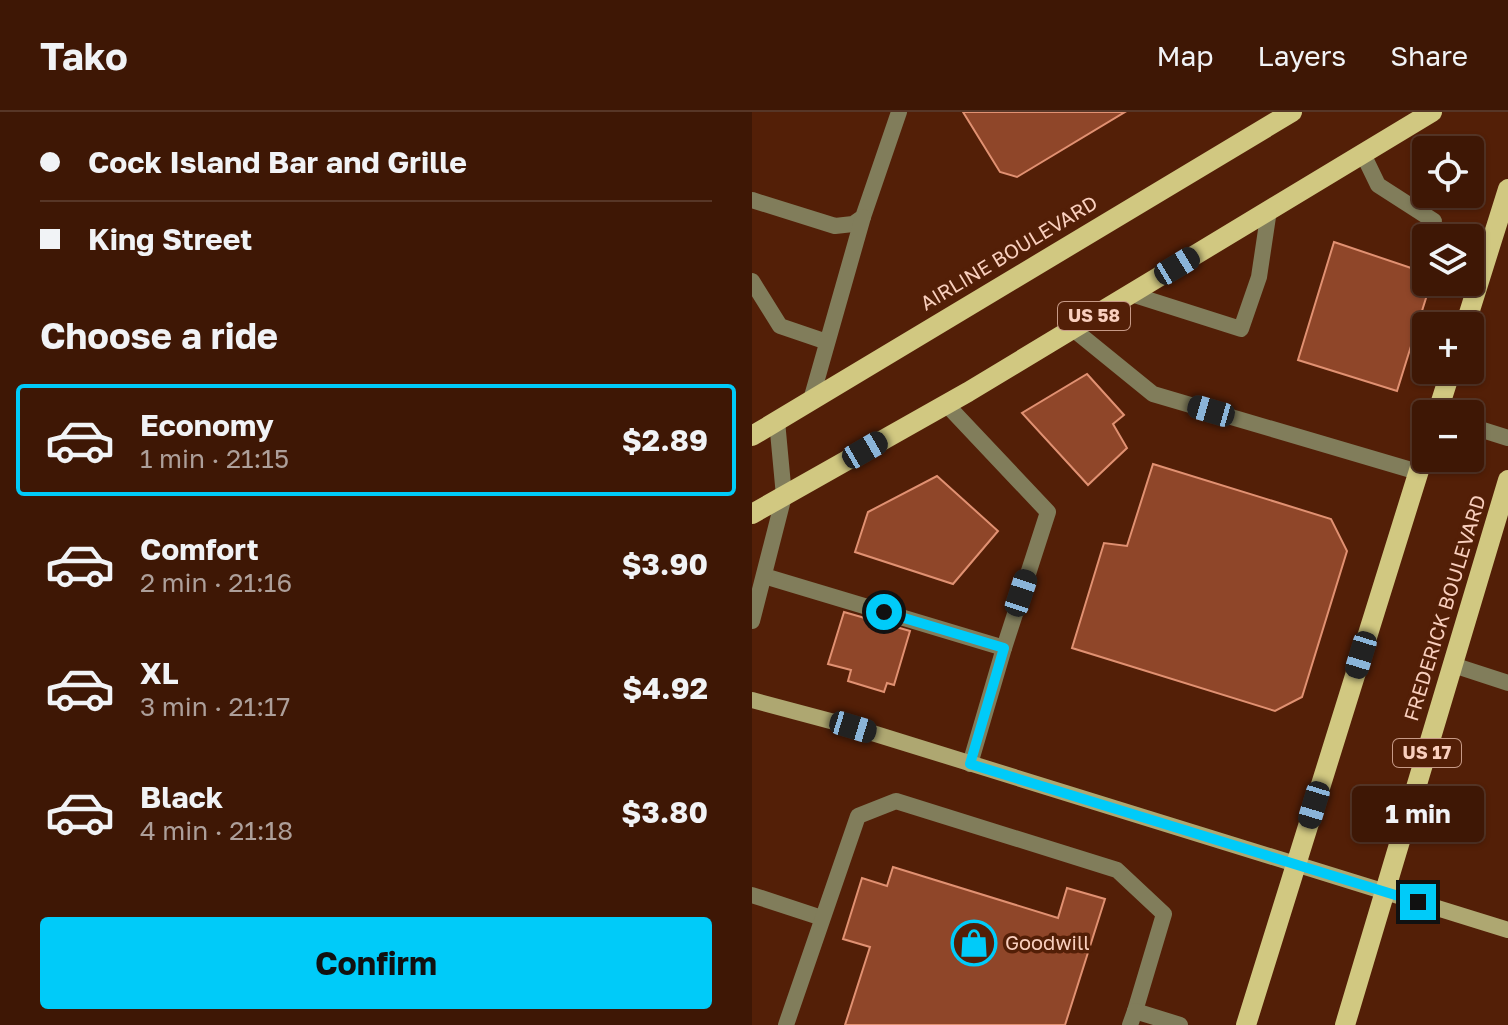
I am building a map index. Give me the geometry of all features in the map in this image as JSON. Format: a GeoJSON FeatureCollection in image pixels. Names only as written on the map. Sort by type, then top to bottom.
{"type":"FeatureCollection","features":[{"type":"Feature","properties":{"kind":"main road","name":"AIRLINE BOULEVARD"},"geometry":{"type":"LineString","coordinates":[[752,436],[1292,112]]}},
{"type":"Feature","properties":{"kind":"main road","name":"US 58"},"geometry":{"type":"LineString","coordinates":[[752,514],[1073,329],[1432,112]]}},
{"type":"Feature","properties":{"kind":"main road"},"geometry":{"type":"LineString","coordinates":[[1469,312],[1508,189]]}},
{"type":"Feature","properties":{"kind":"main road"},"geometry":{"type":"LineString","coordinates":[[1246,1025],[1418,472]]}},
{"type":"Feature","properties":{"kind":"main road","name":"FREDERICK BOULEVARD"},"geometry":{"type":"LineString","coordinates":[[1345,1025],[1508,480]]}},
{"type":"Feature","properties":{"kind":"street"},"geometry":{"type":"LineString","coordinates":[[811,400],[863,217],[899,112]]}},
{"type":"Feature","properties":{"kind":"street"},"geometry":{"type":"LineString","coordinates":[[1363,154],[1378,185],[1434,221]]}},
{"type":"Feature","properties":{"kind":"street"},"geometry":{"type":"LineString","coordinates":[[752,200],[835,226],[853,224],[863,217]]}},
{"type":"Feature","properties":{"kind":"street"},"geometry":{"type":"LineString","coordinates":[[1131,294],[1241,329],[1259,277],[1269,210]]}},
{"type":"Feature","properties":{"kind":"street"},"geometry":{"type":"LineString","coordinates":[[752,281],[780,326],[827,342]]}},
{"type":"Feature","properties":{"kind":"street"},"geometry":{"type":"LineString","coordinates":[[1073,329],[1153,394],[1412,470]]}},
{"type":"Feature","properties":{"kind":"street"},"geometry":{"type":"LineString","coordinates":[[946,404],[1048,512],[970,764]]}},
{"type":"Feature","properties":{"kind":"street"},"geometry":{"type":"LineString","coordinates":[[752,621],[784,496],[777,421]]}},
{"type":"Feature","properties":{"kind":"street"},"geometry":{"type":"LineString","coordinates":[[1484,430],[1508,438]]}},
{"type":"Feature","properties":{"kind":"street"},"geometry":{"type":"LineString","coordinates":[[764,576],[1004,648]]}},
{"type":"Feature","properties":{"kind":"street"},"geometry":{"type":"LineString","coordinates":[[1453,665],[1508,683]]}},
{"type":"Feature","properties":{"kind":"street"},"geometry":{"type":"LineString","coordinates":[[752,700],[853,727],[1508,930]]}},
{"type":"Feature","properties":{"kind":"street"},"geometry":{"type":"LineString","coordinates":[[786,1025],[858,816],[896,801],[1117,870],[1164,914],[1133,1018],[1180,1025]]}},
{"type":"Feature","properties":{"kind":"street"},"geometry":{"type":"LineString","coordinates":[[752,895],[822,918]]}},
{"type":"Feature","properties":{"kind":"building"},"geometry":{"type":"Polygon","coordinates":[[[963,112],[1125,112],[1017,177],[1000,172],[963,112]]]}},
{"type":"Feature","properties":{"kind":"building"},"geometry":{"type":"Polygon","coordinates":[[[1334,242],[1412,268],[1412,296],[1427,296],[1422,312],[1412,312],[1412,343],[1397,391],[1298,360],[1334,242]]]}},
{"type":"Feature","properties":{"kind":"building"},"geometry":{"type":"Polygon","coordinates":[[[1087,374],[1124,415],[1113,424],[1127,448],[1088,485],[1022,413],[1087,374]]]}},
{"type":"Feature","properties":{"kind":"building"},"geometry":{"type":"Polygon","coordinates":[[[1153,464],[1331,519],[1347,551],[1302,697],[1275,711],[1072,648],[1104,543],[1127,546],[1153,464]]]}},
{"type":"Feature","properties":{"kind":"building"},"geometry":{"type":"Polygon","coordinates":[[[937,476],[998,531],[953,584],[855,552],[868,512],[937,476]]]}},
{"type":"Feature","properties":{"kind":"building"},"geometry":{"type":"Polygon","coordinates":[[[844,612],[910,631],[894,685],[887,683],[884,692],[848,681],[851,670],[828,664],[844,612]]]}},
{"type":"Feature","properties":{"kind":"building","name":"Goodwill"},"geometry":{"type":"Polygon","coordinates":[[[893,867],[1058,918],[1067,888],[1105,899],[1065,1025],[845,1025],[870,947],[843,939],[862,878],[887,886],[893,867]]]}},
{"type":"Feature","properties":{"kind":"place","name":"Goodwill"},"geometry":{"type":"Point","coordinates":[974,943]}},
{"type":"Feature","properties":{"kind":"route"},"geometry":{"type":"LineString","coordinates":[[884,612],[1004,648],[970,764],[1418,902]]}}]}
